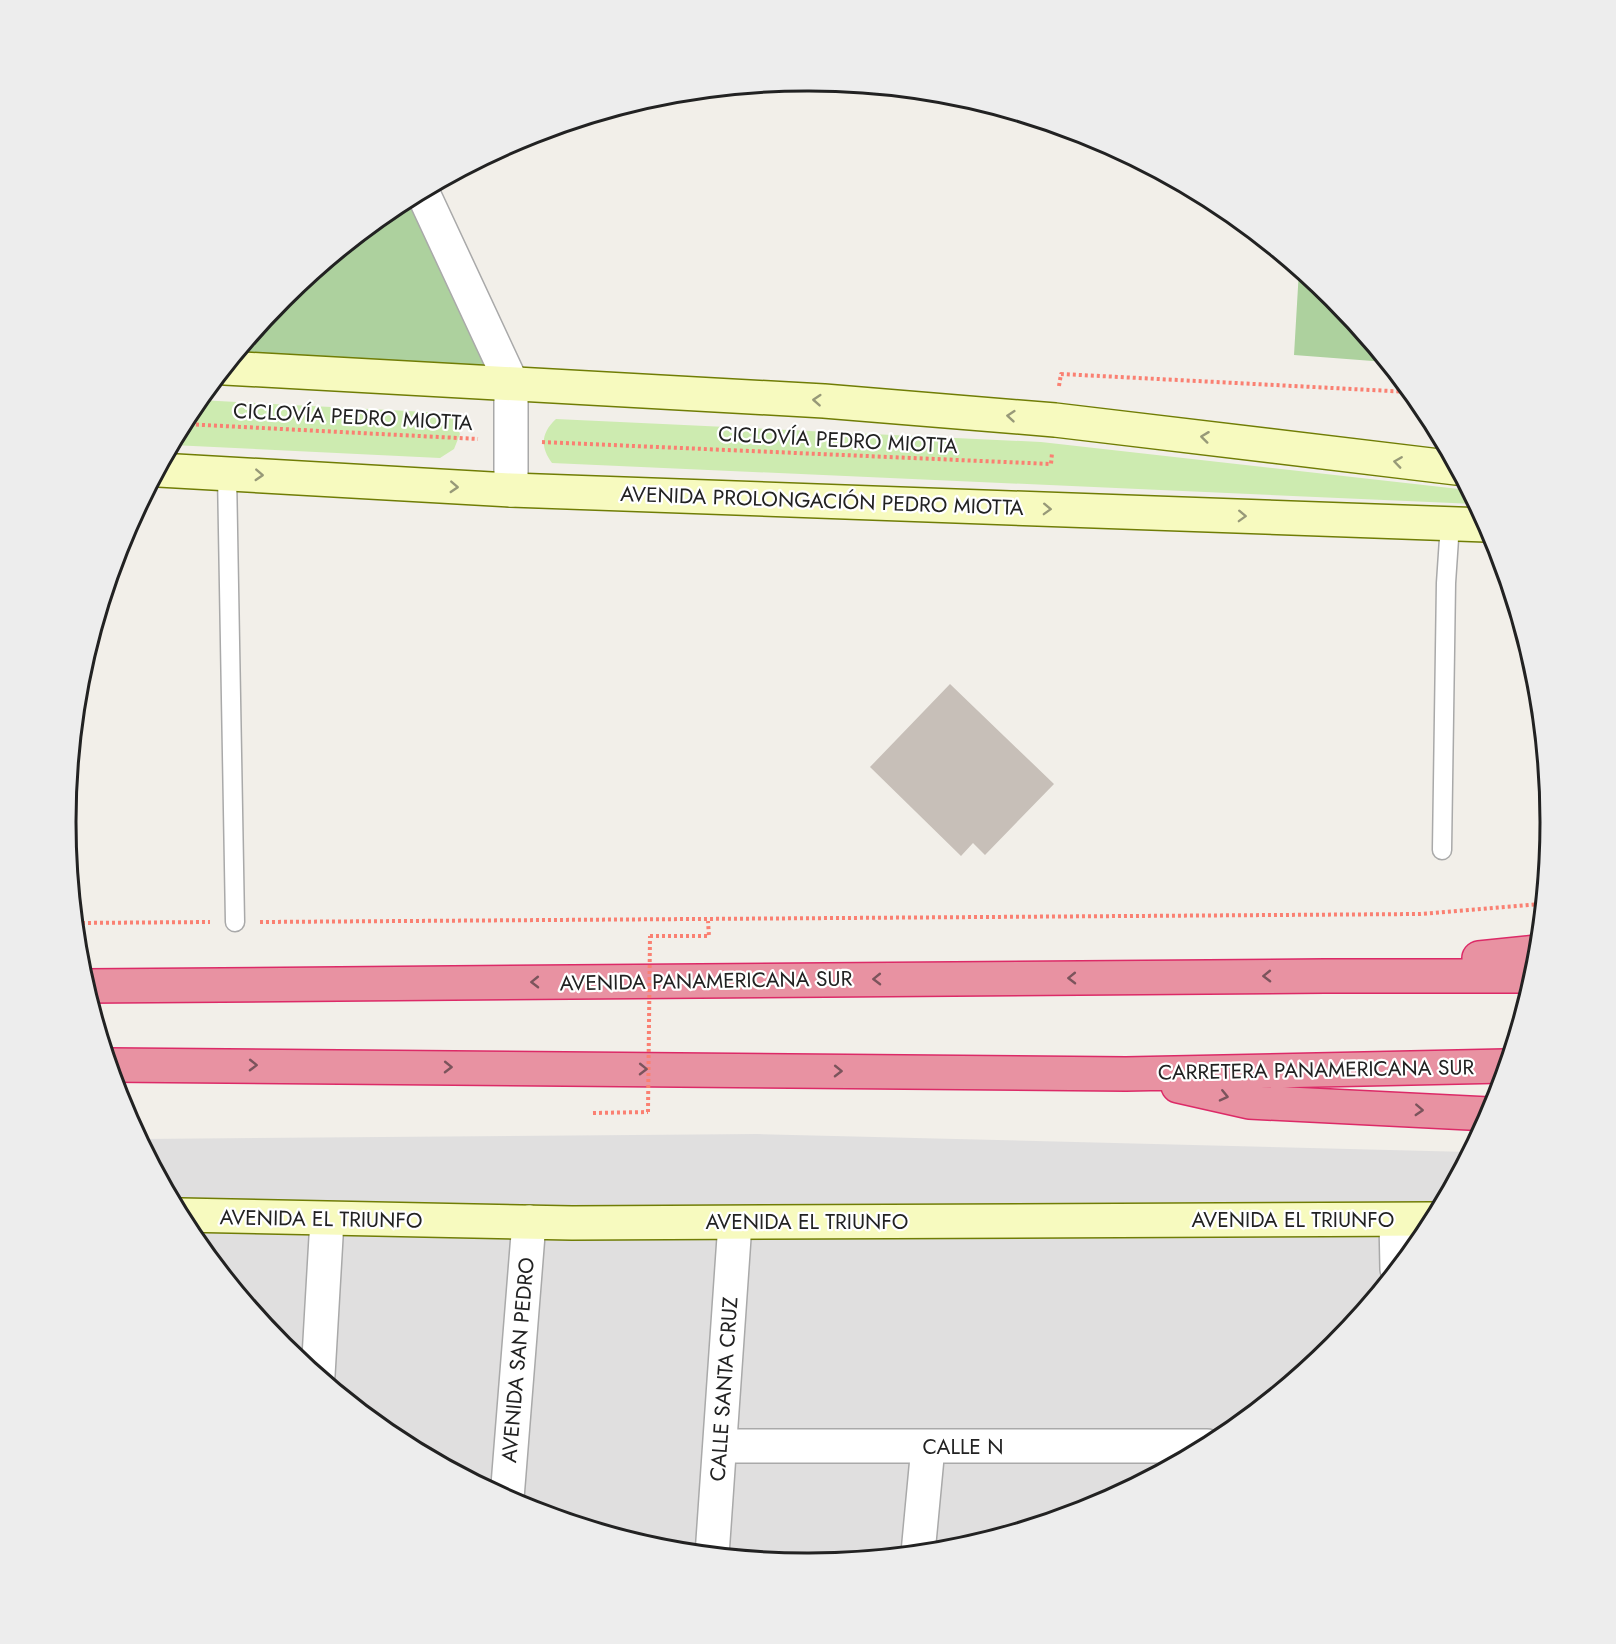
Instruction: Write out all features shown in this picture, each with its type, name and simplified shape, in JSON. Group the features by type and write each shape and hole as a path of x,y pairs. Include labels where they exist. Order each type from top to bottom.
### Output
{"highway":[{"path":"1326,975 1527,953"},
{"path":"1326,975 1523,976"},
{"name":"AVENIDA PANAMERICANA SUR","path":"96,986 1326,975"},
{"path":"118,1065 1126,1074 1249,1102 1479,1113"},
{"path":"126,1087 216,1065"},
{"name":"CARRETERA PANAMERICANA SUR","path":"1126,1074 1498,1066"}],"main road":[{"path":"235,368 824,401 1055,420 1447,467"},
{"name":"AVENIDA PROLONGACIÓN PEDRO MIOTTA","path":"167,470 511,490 1476,525"},
{"name":"AVENIDA EL TRIUNFO","path":"192,1215 327,1220 735,1223 1421,1219"}],"street":[{"path":"426,199 511,382 511,490"},
{"path":"319,1365 327,1220"},
{"path":"1396,1220 1397,1255"},
{"name":"AVENIDA SAN PEDRO","path":"508,1489 529,1222"},
{"name":"CALLE SANTA CRUZ","path":"713,1547 735,1223"},
{"name":"CALLE N","path":"720,1446 1188,1446"},
{"path":"919,1544 928,1447"}],"lane":[{"path":"227,474 235,922"},
{"path":"1442,850 1446,584 1450,524"}],"path":[{"name":"CICLOVÍA PEDRO MIOTTA","path":"195,425 1051,464 1061,374 1398,391"},
{"path":"84,923 708,921 1420,914 1534,905"},
{"path":"593,1113 648,1112 650,936 709,936 708,921"}],"shaded area":[{"path":"757,1134 1461,1152 1416,1228 1388,1267 1325,1339 1253,1402 1174,1455 1088,1498 997,1529 903,1547 856,1552 808,1553 760,1552 713,1547 619,1529 528,1498 484,1478 402,1430 326,1372 258,1304 200,1228 149,1139"}],"green space":[{"path":"421,202 485,362 480,370 241,361 291,305 326,272 363,242"},
{"path":"1298,280 1325,305 1375,361 1294,355"},
{"path":"211,401 446,413 453,418 460,434 454,449 440,458 182,445"},
{"path":"556,419 1041,442 1459,489 1467,504 552,463 544,446 545,435"}],"building":[{"path":"950,684 1054,784 985,855 973,843 961,856 870,767"}]}
